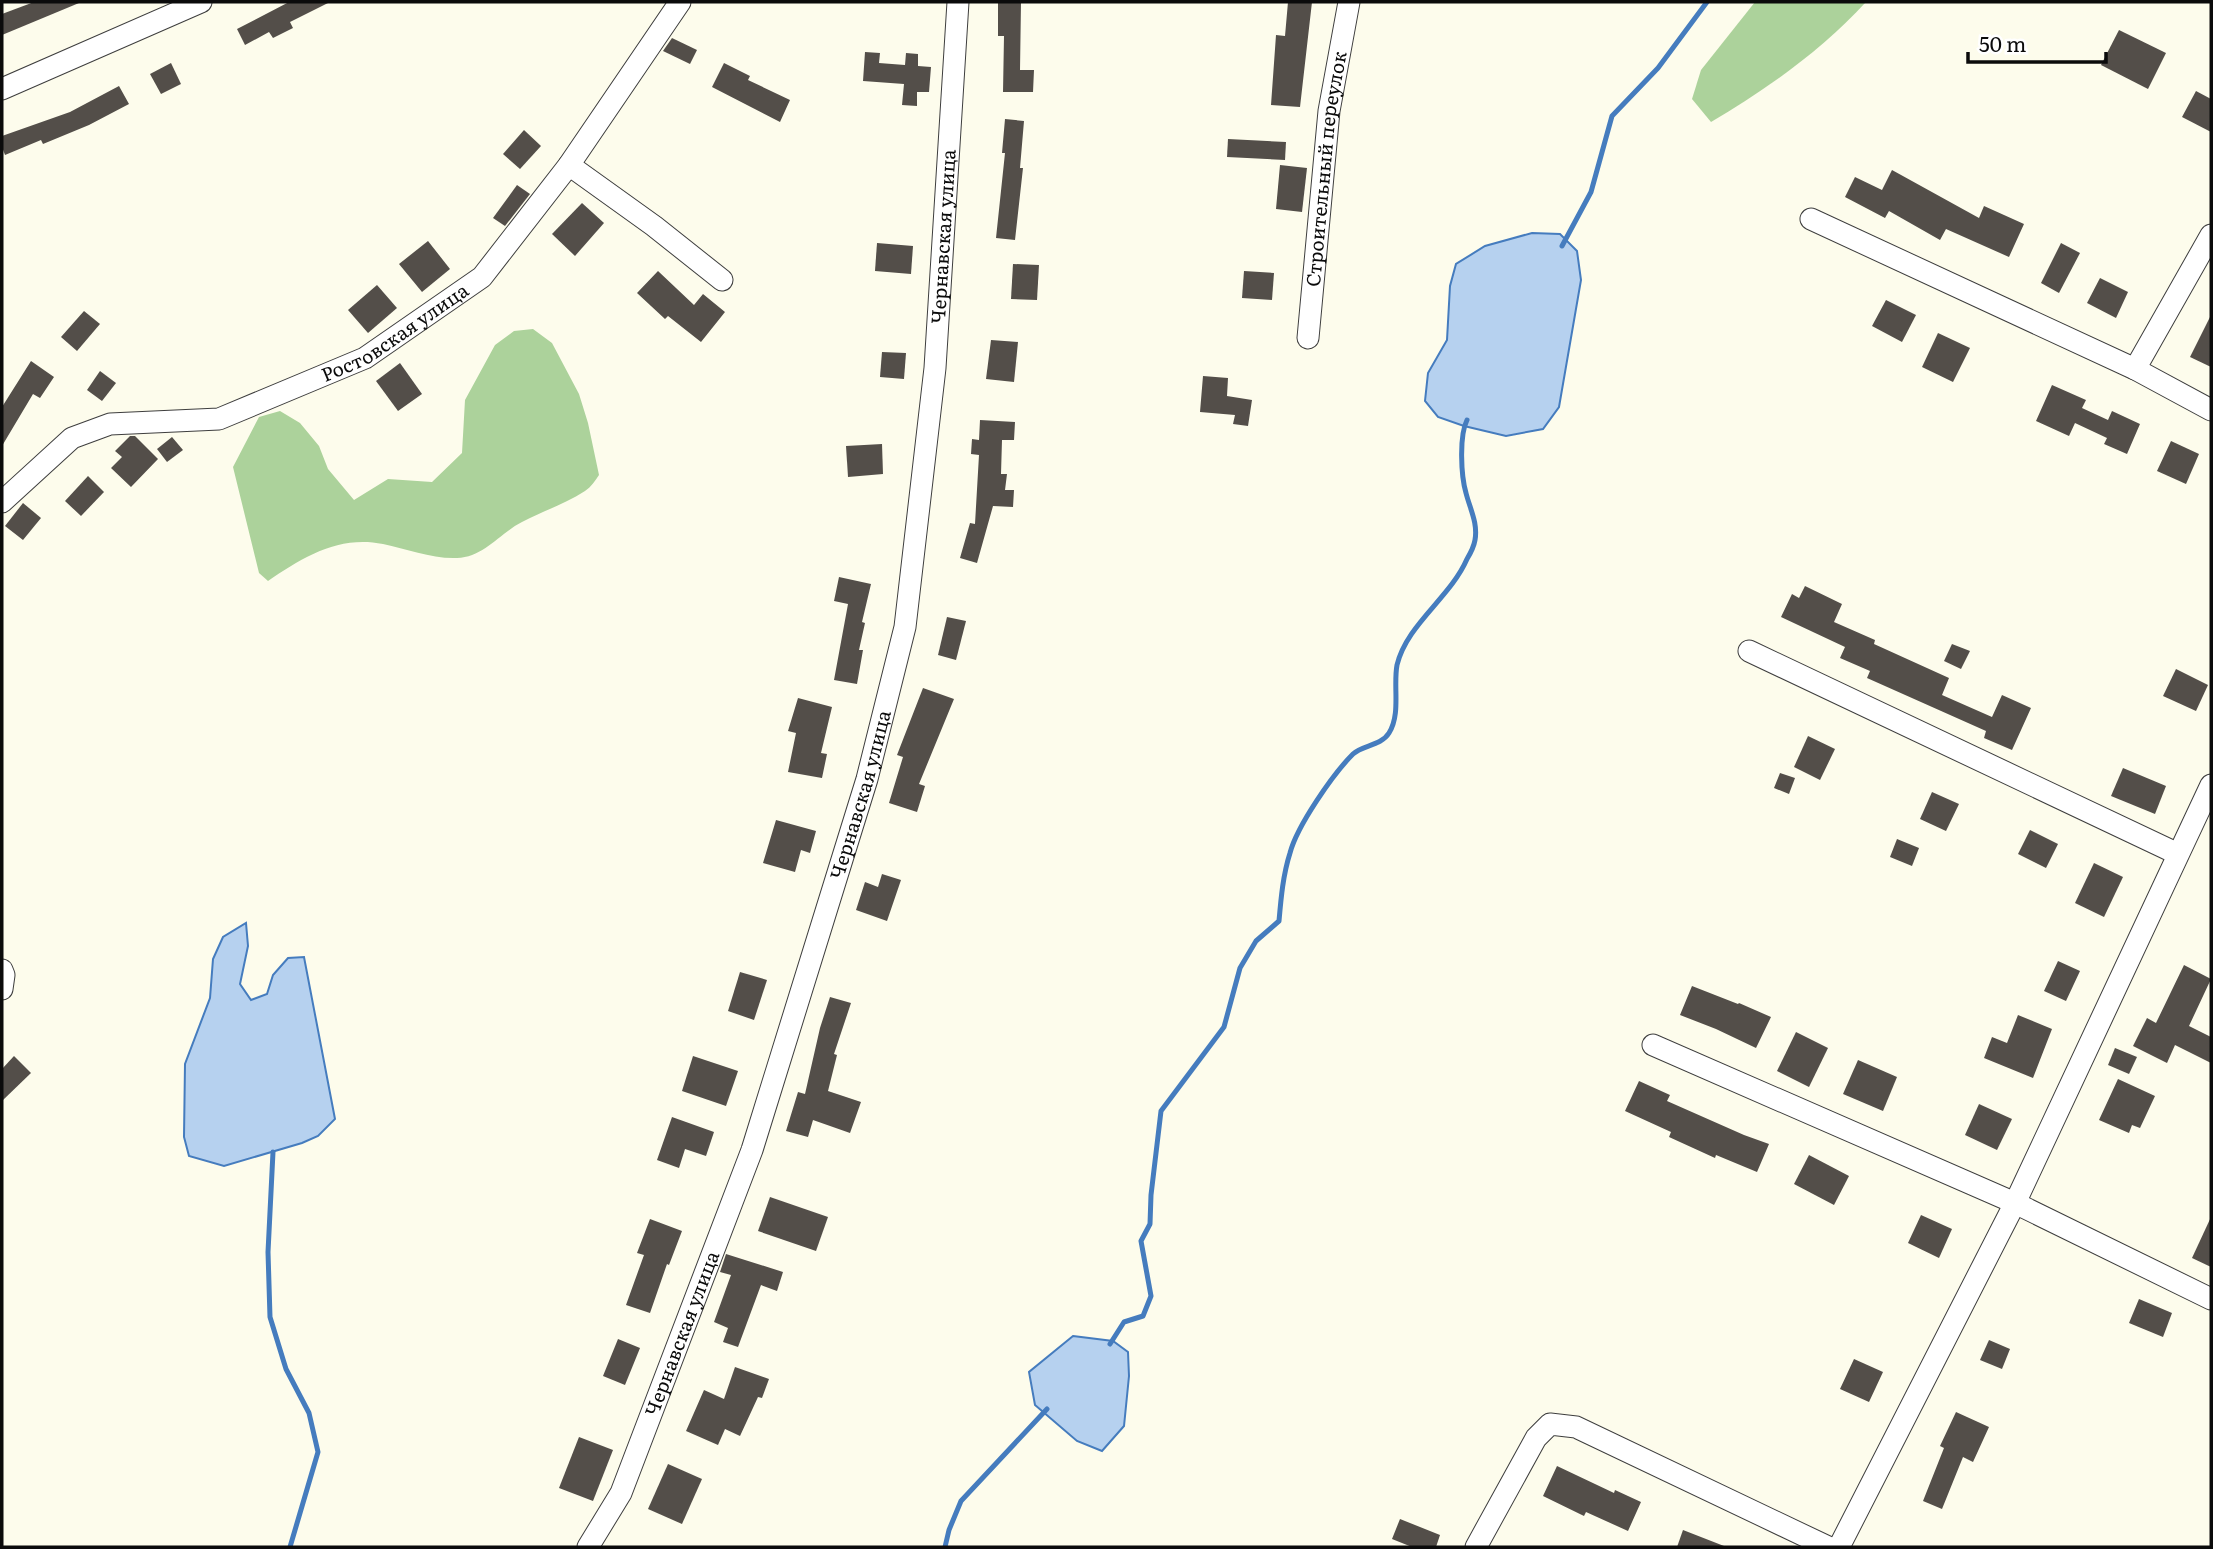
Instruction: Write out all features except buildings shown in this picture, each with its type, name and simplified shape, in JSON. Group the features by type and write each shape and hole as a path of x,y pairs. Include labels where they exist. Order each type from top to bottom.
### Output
{"street":[{"path":"2,89 201,2"},
{"name":"Ростовская улица","path":"2,502 72,438 110,424 219,419 365,358 482,277 569,165 680,2"},
{"name":"Чернавская улица","path":"588,1547 621,1493 751,1150 867,779 905,627 935,368 958,2"},
{"name":"Строительный переулок","path":"1308,338 1329,111 1349,2"},
{"path":"569,165 654,226 722,281"},
{"path":"1811,219 2136,369 2211,410"},
{"path":"2136,369 2211,235"},
{"path":"1749,651 2178,854"},
{"path":"1839,1547 2015,1203 2211,785"},
{"path":"2,970 2,989"},
{"path":"1653,1045 2015,1203 2211,1299"},
{"path":"1476,1547 1535,1438 1550,1424 1576,1427 1828,1547"}],"green space":[{"path":"1755,2 1866,2 1793,68 1711,122 1692,99 1701,70"},
{"path":"533,329 552,343 579,394 599,475 589,488 570,500 522,522 484,549 467,557 438,557 383,544 351,543 337,545 308,556 268,581 259,573 233,467 259,417 280,411 300,423 319,446 328,469 354,500 388,479 432,482 462,453 465,400 495,345 514,331"}],"water":[{"path":"1532,233 1560,234 1577,251 1581,280 1559,407 1543,429 1506,436 1438,417 1425,401 1428,373 1447,340 1450,286 1456,264 1485,246"},
{"path":"246,923 248,946 240,984 251,1000 267,994 273,975 288,958 304,957 335,1119 318,1136 302,1143 224,1166 189,1156 184,1137 185,1064 210,998 213,959 223,937"},
{"path":"1073,1336 1113,1341 1128,1352 1129,1376 1124,1426 1102,1451 1077,1441 1035,1405 1029,1372"}],"waterway":[{"path":"1562,246 1591,192 1612,116 1658,68 1707,2"},
{"path":"1110,1344 1124,1322 1143,1316 1151,1296 1141,1241 1150,1224 1161,1111 1224,1027 1240,968 1256,941 1279,921 1288,861 1308,815 1326,787 1353,754 1389,733 1395,717 1396,673 1402,650 1460,573 1473,547 1475,528 1462,467 1463,436 1467,420"},
{"path":"273,1152 268,1252 270,1317 286,1369 309,1413 318,1452 290,1547"},
{"path":"945,1547 961,1501 1047,1409"}]}
